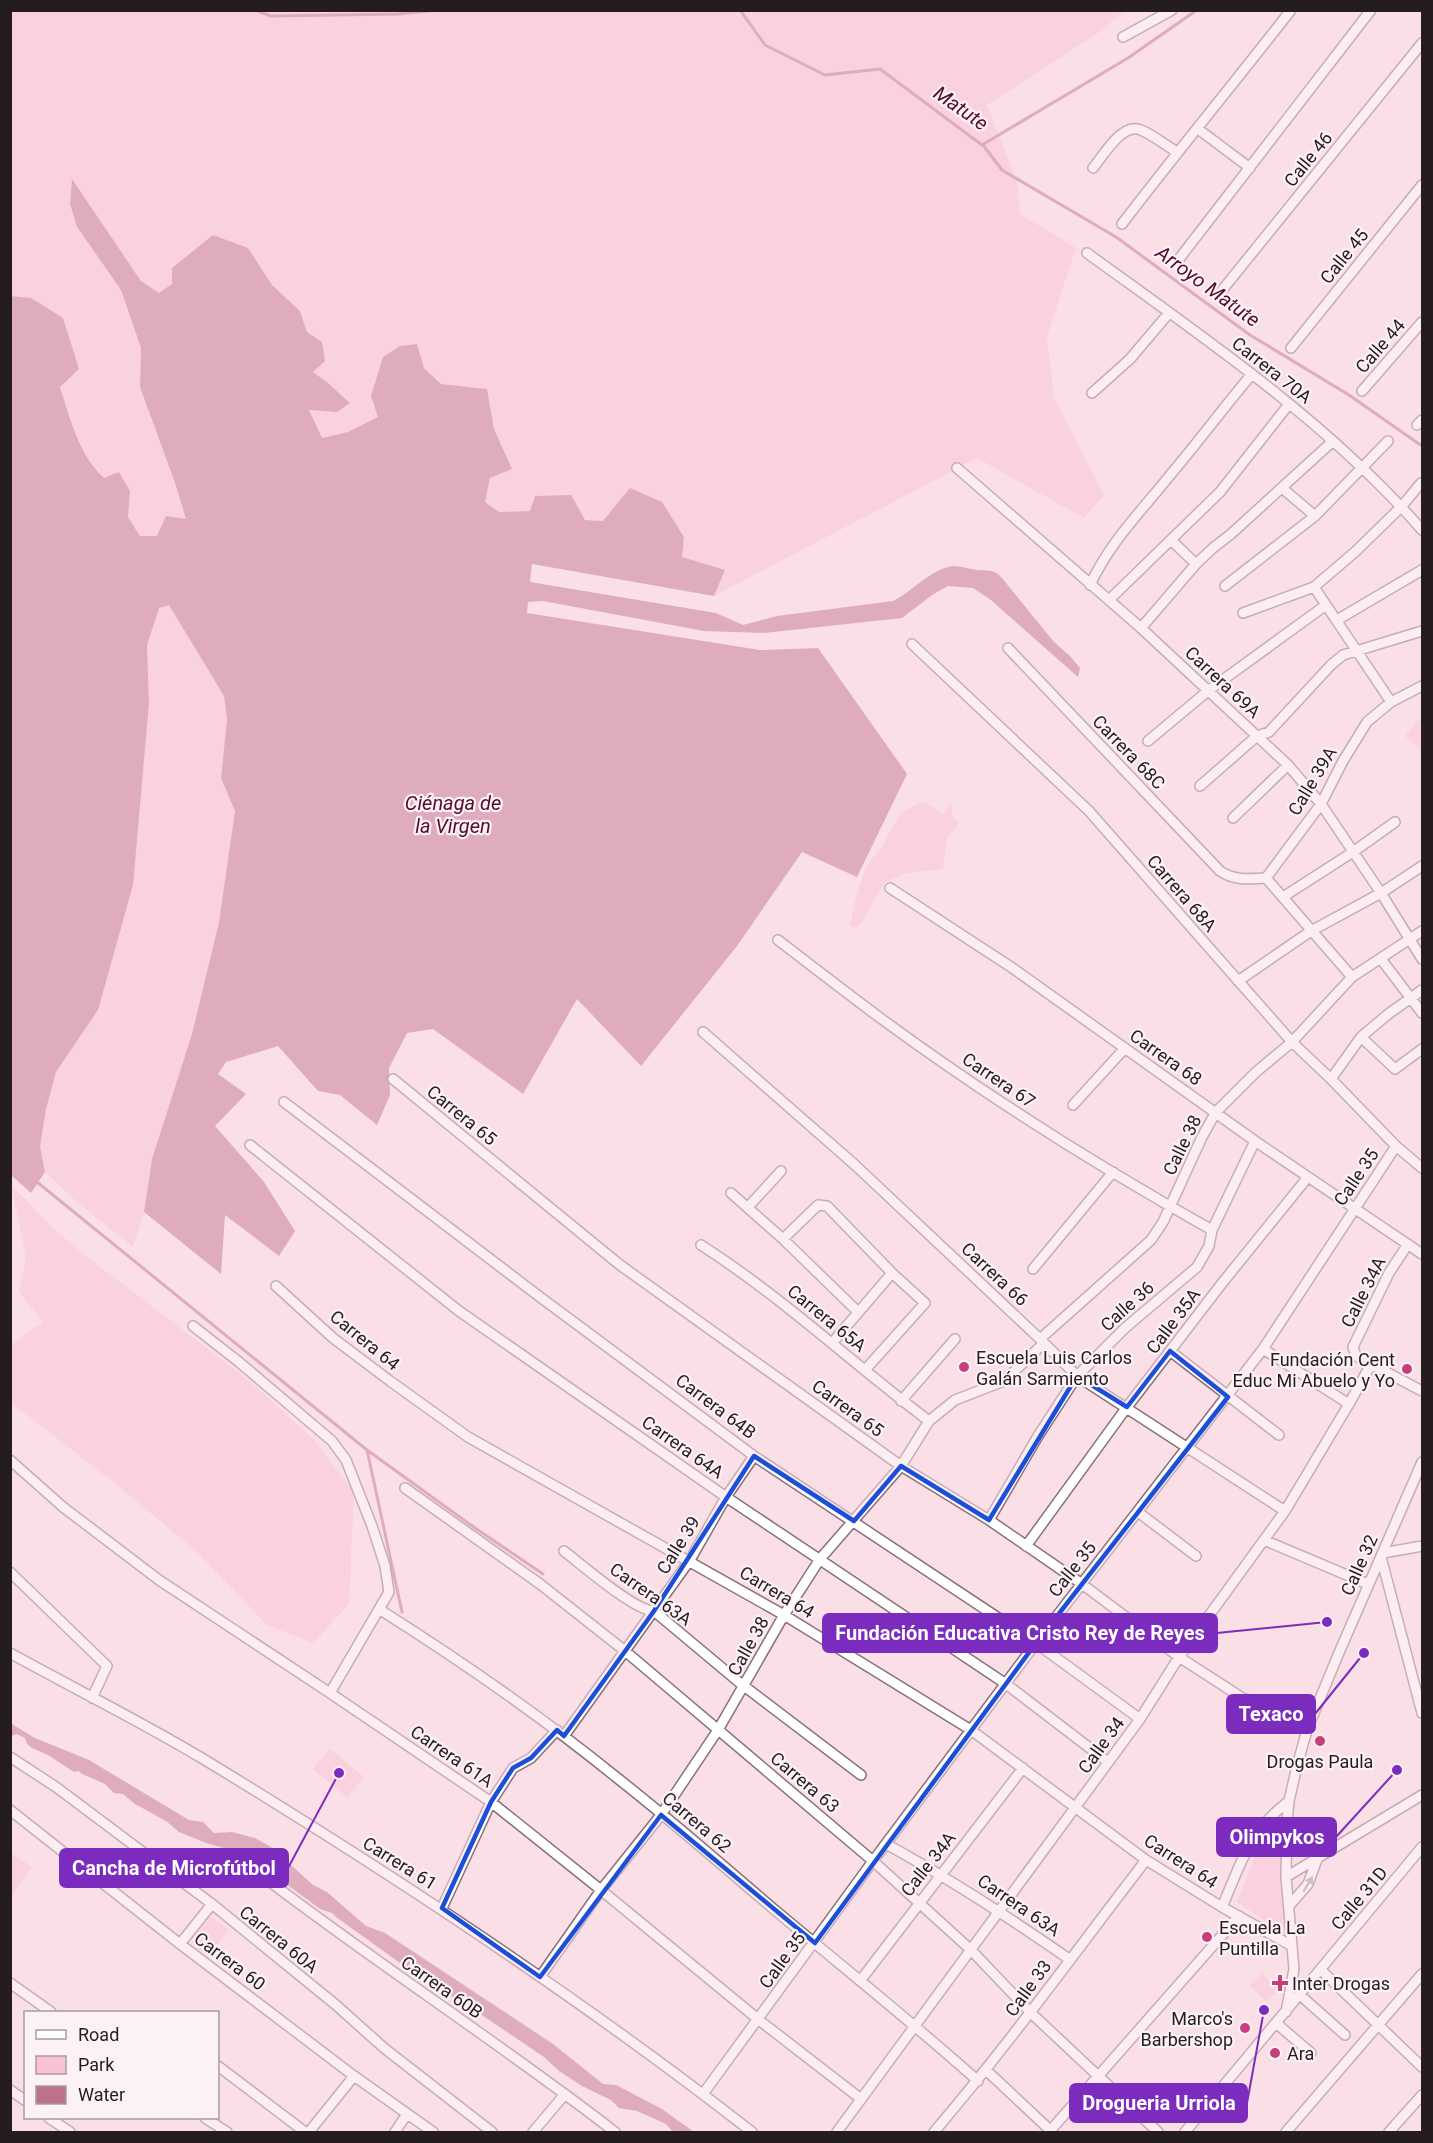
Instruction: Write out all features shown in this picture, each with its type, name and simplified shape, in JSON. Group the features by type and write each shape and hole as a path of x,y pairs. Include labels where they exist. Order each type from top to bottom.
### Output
{"street":[{"path":"1123,37 1172,10"},
{"path":"1122,224 1291,10"},
{"path":"1179,259 1371,10"},
{"name":"Calle 46","path":"1219,294 1422,44"},
{"path":"1093,168 1121,132 1131,129 1140,129 1177,152"},
{"path":"1198,129 1250,168"},
{"name":"Calle 45","path":"1291,348 1422,185"},
{"name":"Carrera 70A","path":"1088,253 1289,404 1333,441 1401,506 1422,530"},
{"path":"1092,393 1130,359 1169,313"},
{"name":"Calle 44","path":"1362,391 1422,322"},
{"path":"1090,585 1102,560 1120,534 1252,374"},
{"path":"1109,600 1220,492 1289,404"},
{"path":"1141,628 1196,564 1333,441"},
{"path":"1225,586 1316,516 1388,441"},
{"name":"Carrera 69A","path":"957,468 1141,628 1288,765 1321,804 1381,892 1422,959"},
{"path":"1243,613 1314,587 1356,551 1421,483"},
{"path":"1282,488 1316,516"},
{"path":"1171,540 1196,564"},
{"path":"1337,620 1422,570"},
{"path":"1314,587 1391,702"},
{"path":"1148,741 1209,690 1326,606"},
{"path":"1200,786 1257,736 1269,732 1343,655 1422,631"},
{"name":"Carrera 68A","path":"912,644 1089,811 1292,1042 1396,1146 1422,1168"},
{"name":"Carrera 68C","path":"1008,648 1212,863 1228,876 1247,879 1266,878"},
{"name":"Calle 39A","path":"1266,878 1321,804 1343,761 1367,722 1391,702 1422,686"},
{"path":"1233,818 1288,765"},
{"path":"1283,897 1395,822"},
{"path":"1238,981 1311,931 1422,866"},
{"path":"1266,878 1352,977"},
{"name":"Carrera 68","path":"890,888 1011,968 1255,1142 1422,1254"},
{"name":"Calle 38","path":"540,1977 601,1890 661,1815 718,1730 784,1615 820,1559 901,1466 929,1421 955,1400 1004,1381 1042,1341 1151,1240 1170,1207 1216,1112 1256,1072 1292,1042 1352,977 1422,931"},
{"name":"Carrera 67","path":"778,940 893,1028 1026,1119 1212,1230"},
{"path":"1381,959 1422,1013"},
{"path":"1331,1079 1361,1037 1422,990"},
{"name":"Carrera 66","path":"704,1032 855,1165 1077,1376 1189,1446 1286,1511"},
{"path":"1361,1037 1395,1069 1422,1048"},
{"path":"1073,1105 1125,1048"},
{"name":"Carrera 65","path":"393,1079 620,1265 901,1466 989,1521 1082,1584 1179,1657 1240,1697 1308,1730"},
{"name":"Carrera 64B","path":"284,1102 754,1456 1036,1643 1140,1719"},
{"name":"Calle 36","path":"989,1521 1077,1376 1125,1328 1197,1266 1209,1246 1212,1230 1255,1142"},
{"name":"Carrera 64A","path":"250,1145 459,1311 726,1497 1006,1684 1108,1762"},
{"name":"Calle 35","path":"703,2094 1036,1643 1228,1397 1263,1349 1396,1146"},
{"path":"748,1207 781,1171"},
{"path":"1033,1269 1113,1172"},
{"name":"Calle 35A","path":"1026,1546 1127,1407 1223,1282 1308,1177"},
{"path":"731,1192 858,1312"},
{"path":"783,1239 818,1205 827,1206 892,1273 925,1303 865,1370"},
{"name":"Calle 34A","path":"1371,1364 1356,1356 1353,1347 1389,1273 1408,1244"},
{"name":"Carrera 65A","path":"700,1245 732,1265 929,1421"},
{"path":"832,1342 892,1273"},
{"name":"Carrera 64","path":"276,1286 333,1338 468,1437 690,1560 971,1730 1146,1860 1222,1907 1292,1946"},
{"path":"193,1326 332,1441 346,1460 372,1526 389,1583 389,1592 330,1693"},
{"path":"901,1401 955,1339"},
{"path":"1263,1349 1349,1404"},
{"path":"1170,1351 1279,1435"},
{"path":"1371,1364 1422,1391"},
{"name":"Calle 34","path":"837,2133 1001,1912 1140,1719 1179,1657 1286,1511 1371,1364"},
{"name":"Calle 39","path":"442,1908 491,1802 513,1768 531,1758 560,1733 626,1651 690,1560 726,1497 754,1456"},
{"name":"Carrera 61A","path":"10,1460 63,1507 159,1580 491,1802 759,2020 861,2098"},
{"name":"Calle 32","path":"1286,2012 1293,1978 1286,1877 1289,1801 1308,1730 1368,1584 1422,1462"},
{"name":"Carrera 63","path":"405,1488 540,1584 626,1651 873,1862 971,1950 1031,2013 1158,2133"},
{"path":"1138,1512 1196,1556"},
{"path":"1264,1540 1368,1584"},
{"path":"1422,1546 1382,1555 1422,1713"},
{"name":"Carrera 63A","path":"564,1551 629,1600 648,1611 654,1611 745,1686 861,1775"},
{"path":"10,1572 107,1666 92,1698"},
{"name":"Carrera 62","path":"379,1609 453,1657 616,1776 860,1981 916,2025 978,2081"},
{"name":"Carrera 61","path":"10,1653 203,1759 442,1908 703,2094 752,2133"},
{"name":"Carrera 60A","path":"10,1757 56,1787 212,1904 336,2005 384,2048 492,2133"},
{"name":"Calle 34A","path":"860,1981 1023,1768"},
{"path":"1286,1877 1422,1795"},
{"path":"1222,1907 1252,1839 1260,1827 1289,1801"},
{"name":"Carrera 60","path":"10,1810 180,1944 433,2133"},
{"name":"Carrera 63A","path":"886,1844 942,1875 1001,1912 1069,1959"},
{"name":"Calle 31D","path":"1185,2133 1422,1847"},
{"path":"1289,1906 1308,1884 1318,1857"},
{"name":"Calle 33","path":"934,2133 1031,2013 1069,1959 1146,1860"},
{"name":"Carrera 60B","path":"249,1869 261,1875 565,2094 615,2133"},
{"path":"180,1944 212,1904"},
{"path":"986,2070 1050,2132 1239,1916"},
{"path":"1321,1970 1422,2067"},
{"path":"1286,2133 1422,1974"},
{"path":"10,1983 48,2011"},
{"path":"1300,1995 1345,2036"},
{"path":"1276,2023 1311,2053"},
{"path":"219,2067 307,2133 354,2076"},
{"path":"10,2091 24,2100"},
{"path":"533,2133 565,2094"},
{"path":"1389,2133 1422,2095"},
{"path":"395,2133 407,2114"},
{"path":"50,2119 70,2133"},
{"path":"206,2119 227,2133"}],"highlighted area":[{"path":"1170,1351 1228,1397 1036,1643 815,1943 661,1815 540,1977 442,1908 491,1802 513,1768 531,1758 557,1730 564,1736 654,1611 754,1456 854,1521 901,1466 989,1520 1077,1376 1127,1407"}],"green space":[{"path":"10,11 1125,11 1095,35 987,105 1017,180 1020,214 1076,248 1047,336 1054,398 1104,495 1084,518 977,458 714,596 724,570 681,557 630,489 603,521 530,511 499,512 485,502 490,478 512,469 494,429 487,389 441,384 424,368 378,417 348,432 322,438 308,410 337,412 350,402 312,372 322,342 307,332 300,311 272,285 248,248 159,293 141,281 72,180 70,204 77,227 121,290 141,348 140,387 186,520 157,536 140,536 128,517 130,491 120,473 104,478 92,467 76,435 31,298 11,296"},
{"path":"169,604 224,696 227,719 221,778 235,811 219,922 192,1034 152,1159 144,1212 133,1247 77,1202 45,1172 40,1147 46,1109 56,1072 98,1010 149,703 147,645 159,608"},
{"path":"1422,716 1422,751 1405,736"},
{"path":"925,802 943,814 951,804 953,819 959,823 947,838 943,869 906,873 885,882 859,926 850,925 859,888 869,863 882,846 899,816 909,808"},
{"path":"11,1185 53,1228 83,1254 245,1377 313,1439 354,1492 349,1604 313,1643 267,1625 198,1553 115,1483 11,1403 11,1345 43,1322 19,1292 26,1257"},
{"path":"330,1749 364,1777 347,1797 313,1769"},
{"path":"1281,1819 1286,1935 1237,1902 1263,1835"},
{"path":"11,1853 32,1867 11,1897"},
{"path":"211,1916 229,1930 208,1956 191,1943"},
{"path":"1263,1972 1276,1993 1266,2001 1250,1985"}],"water":[{"name":"Ciénaga de la Virgen","path":"72,179 141,281 159,293 172,284 172,268 213,235 248,248 272,285 300,311 307,332 322,342 325,361 313,372 350,403 337,412 309,410 322,438 348,432 378,417 371,396 383,357 400,346 417,344 424,368 441,384 487,389 494,429 512,469 490,478 485,502 499,512 530,511 535,496 571,495 585,520 603,521 630,488 662,502 684,537 682,557 725,570 714,596 532,564 530,582 716,613 743,625 777,616 893,601 930,575 946,567 957,566 991,571 1002,578 1054,642 1080,668 1078,677 991,600 973,588 948,586 902,618 764,633 704,631 543,601 528,602 527,613 760,650 818,648 907,774 857,877 802,852 737,946 641,1066 577,999 523,1094 433,1029 407,1033 389,1068 390,1095 377,1125 340,1095 318,1091 278,1046 226,1062 218,1074 246,1094 215,1126 264,1182 295,1231 279,1256 225,1215 221,1274 144,1212 152,1159 192,1034 219,922 235,811 221,778 227,719 224,696 169,605 159,608 147,645 149,703 133,885 98,1010 56,1072 46,1109 40,1147 45,1172 31,1193 11,1175 11,296 31,298 63,318 79,369 60,387 72,423 95,469 104,478 119,472 130,491 128,517 140,536 157,536 166,516 186,519 140,387 141,348 121,290 77,227 70,204"},
{"path":"10,1723 35,1738 89,1760 189,1820 203,1822 214,1833 232,1832 255,1838 271,1847 313,1885 327,1892 366,1926 385,1933 553,2044 603,2084 616,2085 662,2109 694,2132 673,2132 666,2124 637,2111 619,2108 611,2100 582,2086 559,2071 544,2057 461,2001 424,1982 332,1913 320,1909 262,1866 224,1848 179,1832 166,1821 135,1804 123,1794 114,1793 105,1784 79,1771 74,1772 48,1755 32,1748 27,1744 25,1738 17,1734 11,1736"}],"waterway":[{"name":"Matute","path":"255,10 271,16 398,14 438,10"},
{"name":"Matute","path":"740,10 765,45 825,75 880,69 982,145 1128,58 1197,10"},
{"name":"Arroyo Matute","path":"983,145 1002,170 1116,237 1250,335 1349,395 1422,446"},
{"path":"37,1182 367,1450 543,1574"},
{"path":"367,1450 402,1612"}],"place":[{"name":"Escuela Luis Carlos Galán Sarmiento","path":"964,1367"},
{"name":"Fundación Cent Educ Mi Abuelo y Yo","path":"1407,1369"},
{"name":"Fundación Educativa Cristo Rey de Reyes","path":"1327,1622"},
{"name":"Texaco","path":"1364,1653"},
{"name":"Drogas Paula","path":"1320,1741"},
{"name":"Olimpykos","path":"1397,1770"},
{"name":"Cancha de Microfútbol","path":"339,1773"},
{"name":"Escuela La Puntilla","path":"1207,1937"},
{"name":"Inter Drogas","path":"1280,1983"},
{"name":"Drogueria Urriola","path":"1264,2010"},
{"name":"Marco's Barbershop","path":"1245,2028"},
{"name":"Ara","path":"1275,2053"}]}
